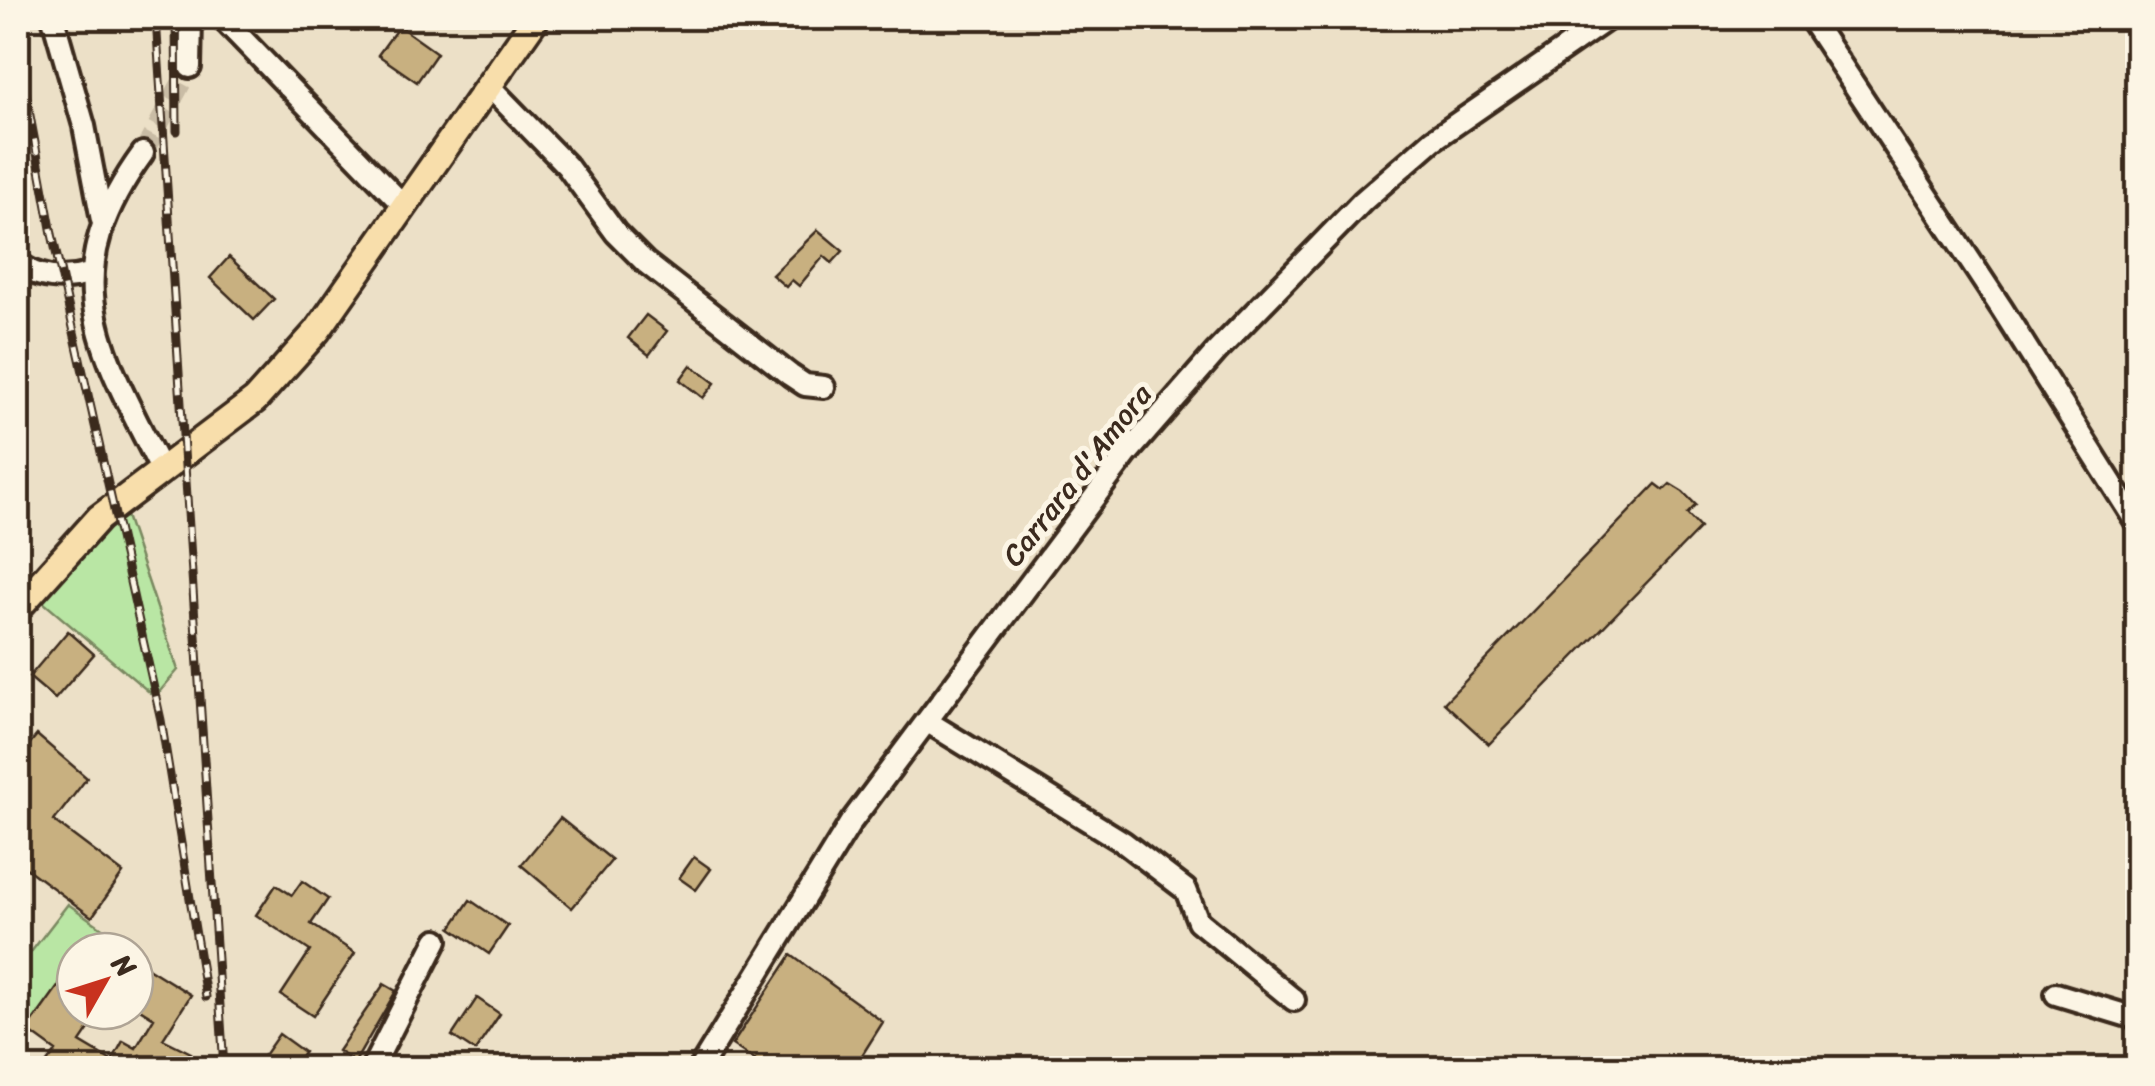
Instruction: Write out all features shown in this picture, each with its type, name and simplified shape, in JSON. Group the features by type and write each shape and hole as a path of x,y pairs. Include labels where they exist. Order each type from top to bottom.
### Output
{"main road":[{"path":"18,608 79,537 254,400 317,330 536,18"}],"street":[{"path":"54,18 84,126 102,220"},
{"path":"190,18 190,67"},
{"path":"222,18 404,206"},
{"name":"Carrara d'Amora","path":"700,1068 851,822 1126,456 1262,302 1363,201 1433,140 1609,18"},
{"path":"1810,18 2002,308 2138,526"},
{"path":"488,86 568,166 616,232 644,262 790,374 806,385 824,388"},
{"path":"143,154 116,190 102,220 89,274 95,320 114,375 162,471"},
{"path":"18,262 30,274 75,278 89,274"},
{"path":"928,722 1123,842 1186,890 1198,921 1294,1000"},
{"path":"372,1068 437,940"},
{"path":"2056,994 2138,1019"}],"green space":[{"path":"121,501 178,670 155,697 31,592"},
{"path":"68,904 106,931 55,931 55,991 31,1024 18,1013 18,969"}],"building":[{"path":"399,26 437,53 417,82 378,55"},
{"path":"818,230 843,251 832,263 824,256 799,286 792,280 786,287 772,275"},
{"path":"229,257 274,299 254,320 210,278"},
{"path":"646,315 667,331 649,355 628,338"},
{"path":"691,365 715,383 703,398 680,380"},
{"path":"1656,484 1664,490 1670,484 1696,505 1687,514 1700,528 1489,744 1444,703"},
{"path":"68,631 94,654 55,699 29,677"},
{"path":"37,735 87,778 54,821 123,873 92,917 18,862 18,758"},
{"path":"560,818 612,860 572,908 521,865"},
{"path":"694,857 711,869 696,890 679,878"},
{"path":"302,881 328,899 311,924 355,953 313,1016 281,995 310,951 256,915 276,885 292,895"},
{"path":"470,900 508,926 489,954 451,928"},
{"path":"791,955 883,1022 854,1068 767,1068 732,1045"},
{"path":"155,972 191,995 163,1039 191,1053 183,1068 166,1068 140,1055 132,1068 43,1068 56,1051 27,1030 55,991 55,1031 87,1031 80,1042 112,1061 123,1041 136,1048 146,1031 155,1031"},
{"path":"384,984 396,991 355,1062 338,1051"},
{"path":"477,998 500,1014 475,1051 452,1036"},
{"path":"279,1034 304,1052 293,1068 272,1068 260,1061"}],"tunnel":[{"path":"143,153 190,67"}],"railway":[{"path":"156,18 224,1068"},
{"path":"176,18 177,131"},
{"path":"18,51 52,234 161,720 206,997"}]}
